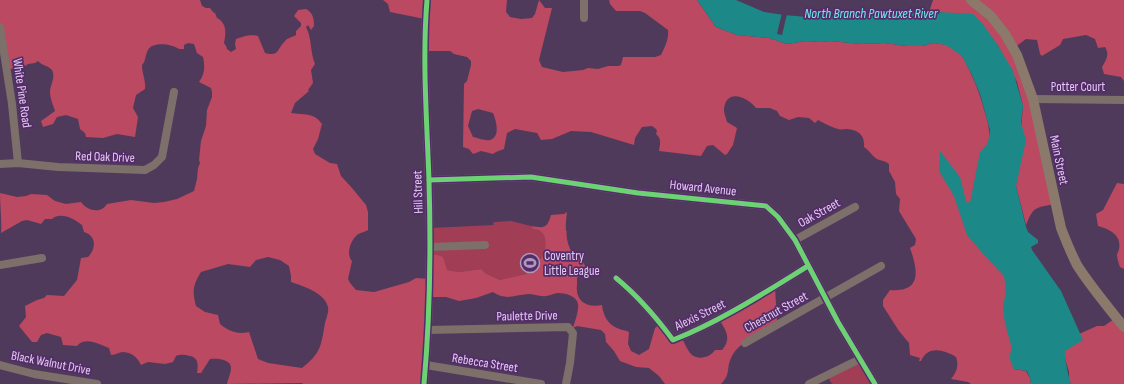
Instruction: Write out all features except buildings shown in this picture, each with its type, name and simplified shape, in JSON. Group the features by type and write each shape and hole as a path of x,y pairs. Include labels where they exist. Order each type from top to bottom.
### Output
{"main road":[{"name":"Main Street","path":"971,0 991,16 1005,34 1017,56 1033,99 1059,219 1068,247 1090,284 1124,327"}],"street":[{"name":"Hill Street","path":"424,384 430,247 429,180 424,69 427,0"},
{"path":"584,0 584,18"},
{"name":"White Pine Road","path":"0,27 12,104 18,163"},
{"name":"Red Oak Drive","path":"0,164 18,163 145,170 154,165 162,157 174,92"},
{"name":"Potter Court","path":"1033,99 1124,100"},
{"name":"Howard Avenue","path":"429,180 531,177 638,193 766,206 778,217 795,240 808,266 875,384"},
{"name":"Oak Street","path":"795,240 855,207"},
{"path":"430,247 485,245"},
{"path":"0,266 42,258"},
{"name":"Alexis Street","path":"616,278 634,293 673,340 698,330 727,315 808,266"},
{"name":"Chestnut Street","path":"745,343 881,266"},
{"name":"Paulette Drive","path":"427,330 568,327 573,333 566,384"},
{"path":"809,384 860,359"},
{"name":"Black Walnut Drive","path":"0,365 34,374 97,384"},
{"name":"Rebecca Street","path":"426,365 541,384"}],"shaded area":[{"path":"0,0 200,0 202,6 210,8 215,13 217,18 223,23 225,32 224,43 227,49 231,52 236,49 236,39 255,35 258,36 265,53 270,54 277,52 286,40 296,35 296,31 301,26 301,23 294,16 298,10 306,9 312,14 314,21 314,26 311,30 308,25 306,27 315,64 311,70 313,83 308,90 309,91 295,103 291,113 312,116 319,120 322,124 318,139 313,149 315,154 330,163 337,164 341,176 366,205 368,212 368,230 358,234 351,244 349,252 352,261 348,279 356,290 374,292 409,282 416,278 429,279 431,255 443,257 447,270 459,272 482,269 485,273 500,280 527,274 543,256 546,245 546,240 542,232 533,229 531,226 542,227 548,223 551,215 564,214 567,212 566,232 569,246 571,251 583,262 586,268 577,278 578,295 583,302 587,304 597,306 602,305 603,312 611,324 618,329 629,332 628,344 631,351 639,355 649,349 655,328 660,324 672,344 683,340 691,354 694,356 701,358 711,355 715,350 722,350 727,342 726,331 719,319 775,287 777,321 738,348 731,358 726,377 721,384 665,384 659,376 649,368 636,367 620,361 606,342 605,334 601,330 577,326 573,328 578,310 577,301 567,294 561,293 556,293 549,296 528,294 506,297 493,292 476,298 459,301 446,297 429,297 424,384 227,384 231,368 229,363 223,360 210,359 201,373 197,373 198,365 196,360 190,356 176,356 173,362 165,364 148,362 141,365 132,354 120,352 111,355 109,348 88,341 80,343 77,346 63,345 61,337 47,333 41,335 37,342 32,342 19,326 26,317 25,306 44,298 47,295 64,296 77,280 81,258 88,257 91,254 94,243 91,236 84,232 82,225 72,218 63,216 45,219 41,224 27,220 22,221 1,233 0,193 17,197 31,194 47,195 55,201 66,204 81,202 87,208 98,210 107,204 131,200 154,203 164,202 177,199 194,191 200,163 201,141 206,126 207,110 212,97 212,92 211,88 199,82 203,73 204,60 203,57 197,53 194,44 188,43 184,45 184,49 163,44 154,45 148,50 142,65 145,89 136,95 133,108 138,117 135,137 117,134 103,138 86,137 85,133 80,129 78,119 66,115 57,117 53,124 43,127 41,121 55,111 50,94 53,73 50,68 38,61 28,64 22,68 9,69 0,51","holes":["268,257 280,260 289,266 291,282 318,294 323,298 328,307 321,343 317,353 302,368 268,363 258,359 249,332 233,332 220,324 218,315 205,312 196,306 194,288 201,272 228,264 250,267 256,260"]},
{"path":"383,0 507,0 506,12 510,17 521,19 532,18 535,14 539,0 545,8 552,8 539,60 542,67 563,72 588,68 598,69 608,66 618,66 621,65 623,57 655,57 661,55 667,40 668,30 640,11 616,11 610,4 609,0 697,0 716,27 737,35 769,38 787,44 806,41 830,41 861,44 884,43 907,46 922,46 933,43 957,46 976,86 987,120 989,133 989,140 967,214 998,259 1005,278 1010,312 1014,369 1026,371 1030,378 1031,384 971,384 968,382 951,379 956,371 957,360 956,357 946,352 937,350 932,351 924,356 921,361 919,361 920,358 910,355 909,343 899,331 883,306 883,300 890,290 908,288 912,284 916,272 910,248 915,245 916,239 899,211 900,199 896,194 895,182 889,171 889,164 877,159 864,147 862,137 858,132 847,129 838,129 818,120 815,123 809,118 798,117 789,120 780,116 777,111 770,108 756,108 747,100 737,96 728,99 725,103 724,112 727,122 737,128 733,145 725,155 713,145 707,146 701,156 659,151 660,140 656,134 656,129 652,126 642,127 635,138 634,145 591,132 571,131 552,139 541,140 537,133 515,129 507,133 504,149 493,154 481,151 473,154 469,149 463,147 464,84 467,81 471,61 467,57 454,54 450,51 426,51 425,19 390,12 388,4","holes":["478,109 493,113 497,128 496,136 490,140 473,137 468,126 472,111"]},
{"path":"697,0 736,0 764,12 807,17 864,17 885,11 904,10 973,14 982,23 997,44 1013,71 1023,106 1021,123 1026,140 1016,186 1028,232 1038,240 1038,243 1031,247 1061,291 1083,340 1065,351 1071,384 1031,384 1027,371 1014,369 1010,359 1012,349 1003,309 1006,289 1004,276 967,235 954,196 939,171 940,151 960,177 966,201 970,203 980,152 988,143 990,130 980,94 962,56 946,45 933,43 922,46 884,43 861,44 830,41 806,41 787,44 769,38 737,35 716,27"},
{"path":"933,0 1124,0 1124,81 1121,77 1104,74 1102,67 1107,57 1105,47 1098,48 1095,39 1086,35 1063,39 1060,45 1042,56 1040,54 1037,40 1026,39 1014,48 1018,56 1055,204 1039,207 1033,211 1026,225 1016,186 1023,106 1017,82 997,44 946,13 929,12"},
{"path":"1117,183 1124,184 1124,269 1120,267 1117,258 1119,240 1117,236 1114,233 1098,226 1096,214 1103,210"},
{"path":"511,221 531,226 533,229 548,226 567,231 563,276 500,280 485,273 482,269 459,272 447,270 431,255 431,228 494,225 493,223 495,222"},
{"path":"1117,317 1124,326 1124,384 1071,384 1064,355 1065,349 1079,334 1097,326 1104,326"},
{"path":"860,359 875,384 832,384 827,375"}],"pier":[{"path":"782,13 787,14 782,35 777,34"}],"cycle path":[{"path":"424,384 428,334 430,257 425,68 427,0"},
{"path":"429,180 531,177 638,193 766,206 778,217 795,240 838,322 875,384"},
{"path":"616,278 646,307 673,340 725,315 808,266"}],"place":[{"name":"Coventry Little League","path":"530,263"}],"water label":[{"name":"North Branch Pawtuxet River","path":"871,13"}]}
